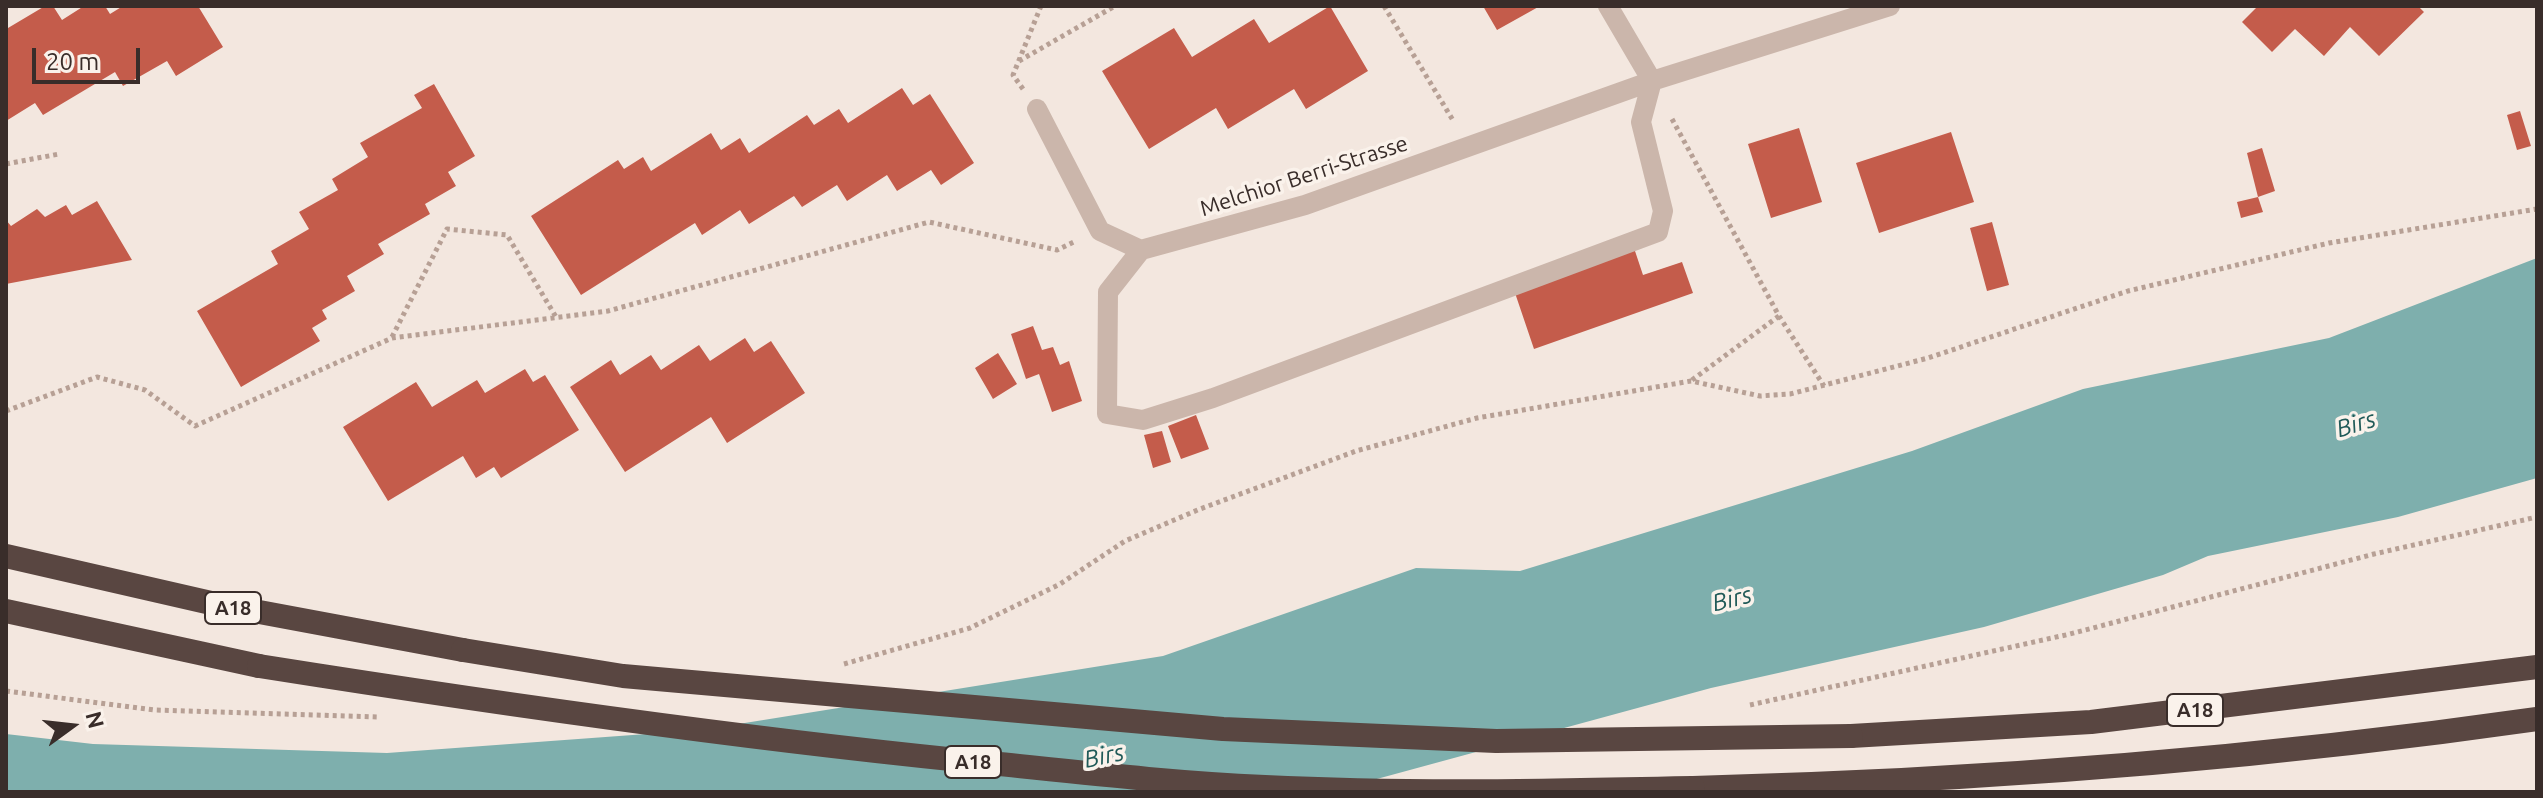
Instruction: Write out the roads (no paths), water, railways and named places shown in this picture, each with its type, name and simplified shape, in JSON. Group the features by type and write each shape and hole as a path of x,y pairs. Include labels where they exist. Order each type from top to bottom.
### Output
{"highway":[{"name":"A18","path":"6,556 211,603 623,676 1223,729 1496,741 1851,736 2091,722 2537,667"},
{"name":"A18","path":"6,611 259,666 563,715 834,748 1264,787 1491,791 1879,784 2163,764 2376,742 2537,719"}],"street":[{"path":"1037,109 1100,231 1141,250 1108,292 1107,414 1143,420 1298,368 1658,232 1663,211 1641,122 1652,81 1608,6"},
{"name":"Melchior Berri-Strasse","path":"1141,250 1305,205 1652,81 1890,6"}],"water":[{"name":"Birs","path":"2537,258 2537,478 2398,517 2208,556 2163,575 1984,627 1711,688 1329,792 6,792 6,734 93,744 387,753 701,730 1163,656 1416,568 1520,571 1912,451 2083,389 2329,338"}]}
